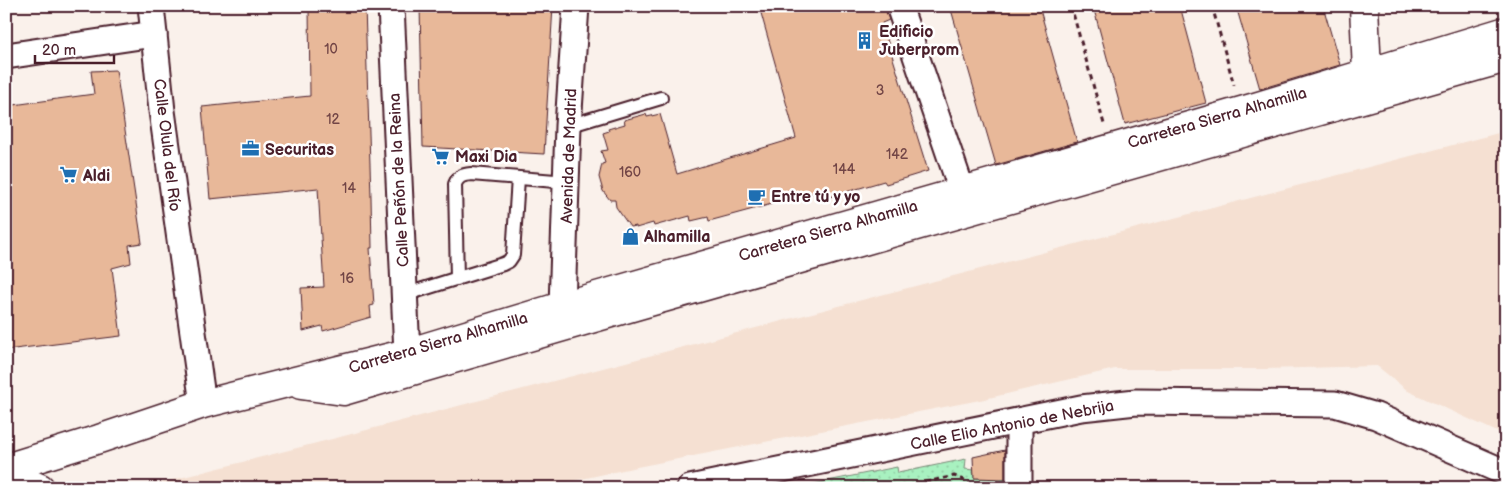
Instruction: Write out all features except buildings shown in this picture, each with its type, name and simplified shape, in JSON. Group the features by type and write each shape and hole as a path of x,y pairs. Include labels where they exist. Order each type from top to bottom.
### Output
{"main road":[{"path":"1364,6 1367,72"},
{"name":"Carretera Sierra Alhamilla","path":"6,468 203,404 407,353 562,306 1252,108 1506,31"},
{"name":"Carretera Sierra Alhamilla","path":"287,383 343,391 626,308 1506,58"},
{"name":"Carretera Sierra Alhamilla","path":"1232,136 1259,117 1354,87 1367,72"},
{"path":"6,473 40,488"}],"street":[{"name":"Calle Olula del Río","path":"151,6 162,111 203,404"},
{"name":"Calle Peñón de la Reina","path":"390,6 407,353"},
{"name":"Avenida de Madrid","path":"562,306 568,126 576,6"},
{"path":"900,6 962,191"},
{"path":"6,56 154,34"},
{"name":"Calle Elio Antonio de Nebrija","path":"690,488 1081,408 1136,402 1335,404 1376,416 1498,476"},
{"path":"1019,421 1019,488"}],"lane":[{"path":"568,126 661,98"},
{"path":"457,279 455,184 458,178 471,174 567,182"},
{"path":"404,294 457,279 509,261 513,255 518,178"}],"path":[{"path":"1071,6 1105,127"},
{"path":"1212,6 1235,90"},
{"path":"899,488 954,476 967,481 976,488"}],"shaded area":[{"path":"1506,131 1506,436 1408,391 1377,366 1265,369 1115,369 980,400 637,467 540,488 141,488 340,437"}],"green space":[{"path":"966,459 965,469 974,470 974,478 1013,480 1013,488 793,488 897,467 898,473"}],"place":[{"name":"Edificio Juberprom","path":"865,40"},
{"name":"Securitas","path":"251,149"},
{"name":"Maxi Dia","path":"441,156"},
{"name":"Aldi","path":"69,175"},
{"name":"Entre tú y yo","path":"757,196"},
{"name":"Alhamilla","path":"630,236"}]}
